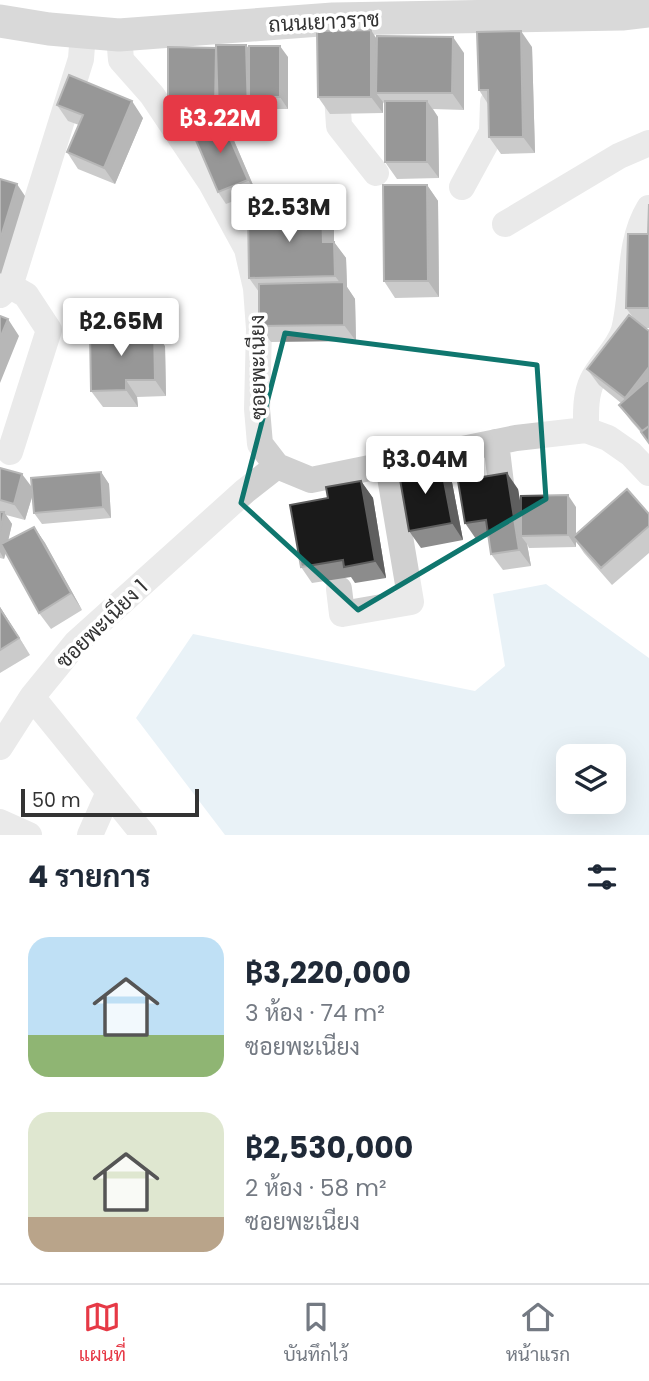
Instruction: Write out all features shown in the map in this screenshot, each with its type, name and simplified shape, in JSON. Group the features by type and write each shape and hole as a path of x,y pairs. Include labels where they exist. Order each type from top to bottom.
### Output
{"main road":[{"name":"ถนนเยาวราช","path":"0,21 119,36 333,10 496,26 649,10"}],"street":[{"path":"333,10 339,126 376,173"},
{"path":"10,452 49,330 26,295 5,290 81,59 83,32"},
{"name":"ซอยพะเนียง","path":"119,36 121,60 152,95 211,183 247,249 256,288 259,329 257,409 260,444 277,466"},
{"path":"462,187 492,132 494,77"},
{"path":"505,224 619,156 649,143"},
{"path":"586,429 591,382 623,333 638,238 649,208"},
{"path":"277,466 312,480 496,442 586,429 608,438 631,454 649,472"},
{"path":"496,442 502,492"},
{"path":"339,589 342,614 411,602 388,465"},
{"name":"ซอยพะเนียง 1","path":"0,747 32,697 76,643 245,491 277,466"},
{"path":"32,697 144,835"},
{"path":"90,835 110,792"},
{"path":"0,822 29,835"}],"highlighted area":[{"path":"285,333 537,365 546,499 358,610 241,503"}],"water":[{"path":"546,584 649,658 649,835 225,835 136,718 193,634 475,691 505,666 493,594"}],"building":[{"path":"371,30 371,97 318,97 317,31"},
{"path":"521,31 523,137 489,137 488,90 479,90 477,32"},
{"path":"377,36 453,37 452,93 376,93"},
{"path":"216,45 246,45 248,113 218,114"},
{"path":"249,46 280,46 280,97 249,97"},
{"path":"168,47 216,48 215,108 168,107"},
{"path":"69,75 132,101 104,168 67,152 83,115 57,105"},
{"path":"385,101 427,101 427,162 385,162"},
{"path":"221,118 248,180 218,192 192,131"},
{"path":"0,179 17,184 0,240"},
{"path":"383,185 427,185 428,281 384,281"},
{"path":"649,204 649,308 626,308 628,234 648,234"},
{"path":"322,208 323,242 334,242 335,276 249,278 248,210"},
{"path":"344,282 344,325 259,326 259,284"},
{"path":"629,315 649,331 649,367 625,398 587,369"},
{"path":"0,316 8,319 0,338"},
{"path":"154,330 155,380 126,380 126,390 91,391 90,331"},
{"path":"649,379 649,426 642,431 619,405"},
{"path":"649,426 649,443 641,432"},
{"path":"440,460 452,523 409,531 398,468"},
{"path":"0,468 22,474 14,504 0,500"},
{"path":"101,472 103,507 34,513 31,478"},
{"path":"507,473 519,550 491,554 486,520 465,523 458,481"},
{"path":"361,481 375,561 344,567 343,560 301,567 290,505 328,498 326,487"},
{"path":"627,489 649,514 649,526 601,568 573,537"},
{"path":"568,495 568,535 521,536 521,496"},
{"path":"0,512 4,512 0,531"},
{"path":"34,527 71,593 39,613 1,544"},
{"path":"0,609 19,638 0,650"}]}
